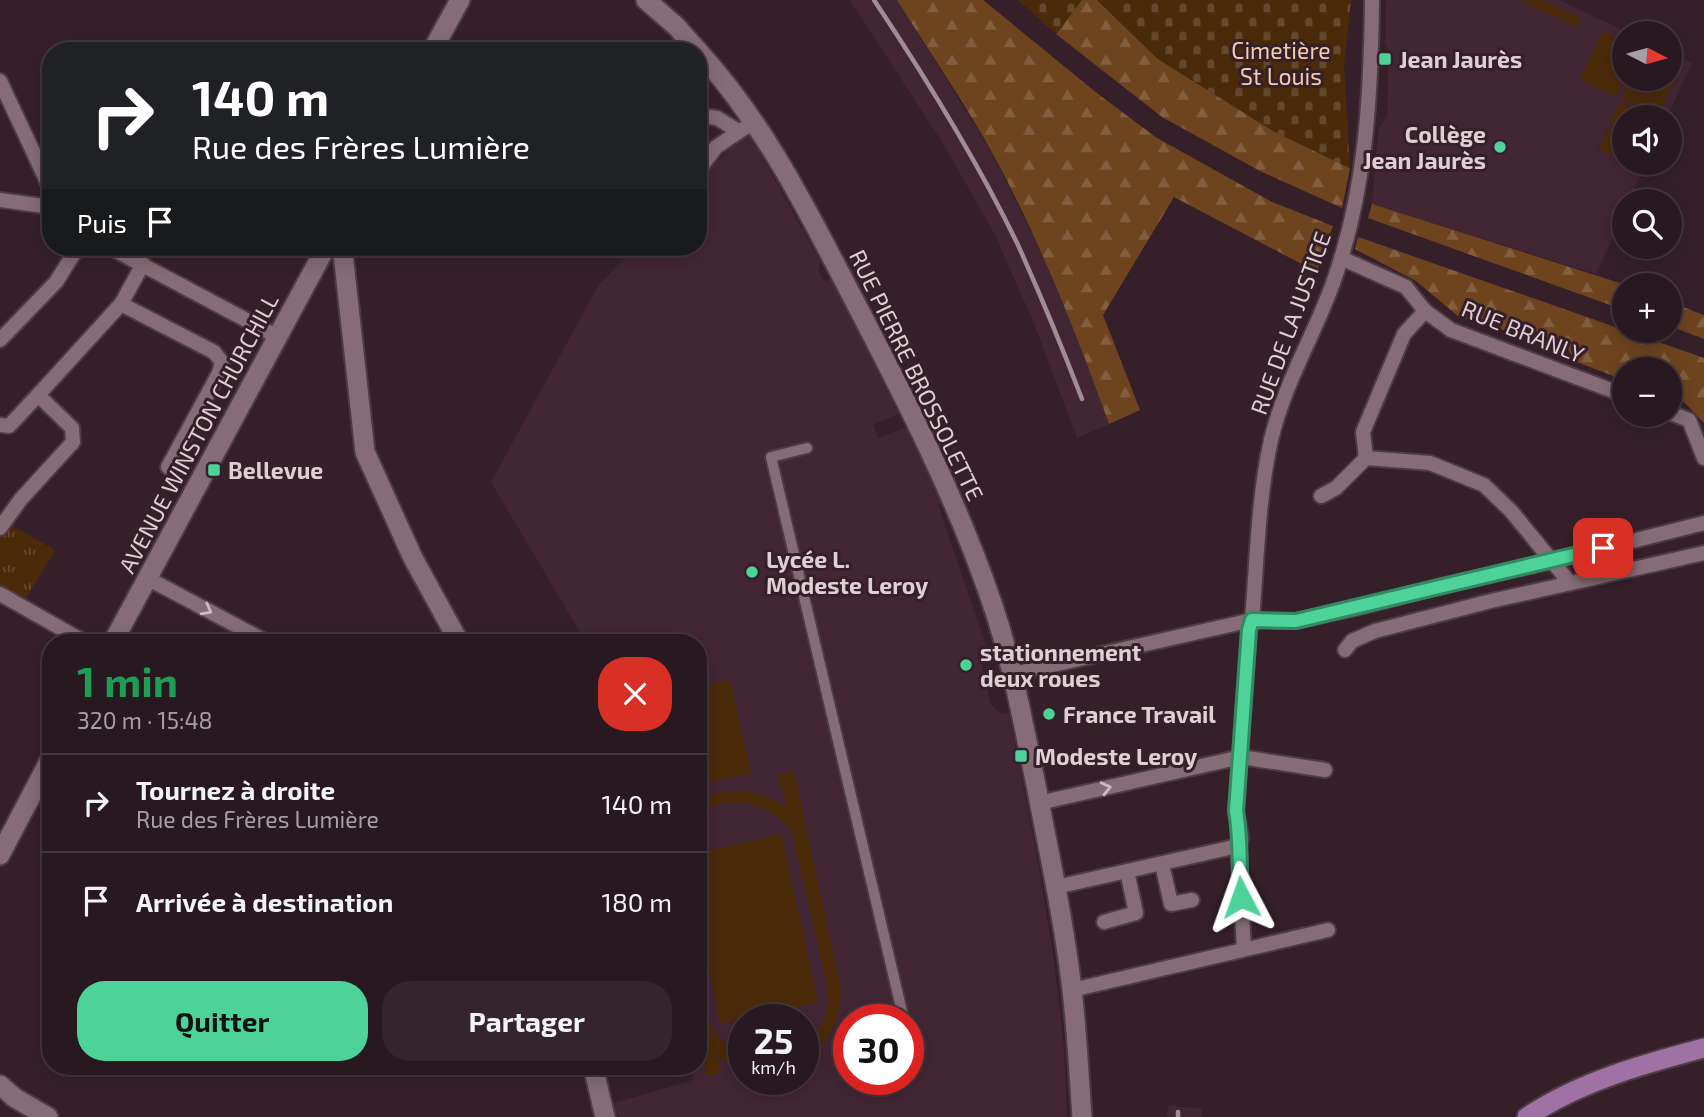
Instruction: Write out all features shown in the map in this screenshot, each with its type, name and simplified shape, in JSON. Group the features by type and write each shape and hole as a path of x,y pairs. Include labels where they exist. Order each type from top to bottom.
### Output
{"main road":[{"path":"437,42 460,0"},
{"name":"RUE PIERRE BROSSOLETTE","path":"646,0 690,42"},
{"name":"RUE PIERRE BROSSOLETTE","path":"707,61 729,85 747,126 817,227 936,461 991,600 1013,674 1056,887 1072,990 1082,1117"},
{"name":"AVENUE WINSTON CHURCHILL","path":"117,634 321,256"},
{"path":"323,256 346,285"},
{"path":"343,256 365,452 413,558 455,634"},
{"path":"0,855 42,775"},
{"path":"1527,1117 1586,1086 1651,1062 1704,1048"},
{"path":"595,1075 605,1117"},
{"path":"0,1084 15,1098 48,1117"}],"street":[{"name":"RUE DE LA JUSTICE","path":"1244,948 1238,846 1241,838 1236,811 1249,630 1270,442 1282,398 1333,284 1347,237 1367,135 1371,89 1372,0"},
{"path":"0,81 42,171"},
{"path":"707,116 747,126"},
{"path":"707,159 716,147 747,126"},
{"path":"0,200 42,206"},
{"path":"0,340 56,282 72,256"},
{"path":"127,256 278,337"},
{"name":"RUE BRANLY","path":"1341,258 1406,287 1425,311 1451,330 1612,390"},
{"path":"0,425 9,426 121,304 143,264"},
{"path":"121,304 214,352 222,362 219,373 168,467"},
{"path":"1366,458 1363,432 1404,334 1425,311"},
{"path":"0,528 20,499 73,442 72,428 38,395"},
{"path":"1682,417 1689,420 1704,458"},
{"path":"807,448 771,457 900,1004"},
{"path":"1321,496 1336,488 1366,458 1430,463 1484,485 1511,510 1570,583"},
{"path":"1013,674 1252,620 1296,621 1704,523"},
{"path":"1345,650 1352,641 1375,631 1704,553"},
{"path":"148,578 252,634"},
{"path":"0,594 71,634"},
{"path":"1039,803 1241,757 1325,770"},
{"path":"1056,887 1238,846"},
{"path":"1162,864 1171,904 1192,900"},
{"path":"1104,922 1136,913 1127,871"},
{"path":"1072,990 1328,930"}],"shaded area":[{"path":"850,0 897,0 992,153 1042,253 1080,343 1109,424 1077,438 1033,321 995,235 944,145"},
{"name":"Collège Jean Jaurès","path":"1386,0 1559,0 1612,25 1612,91 1679,91 1673,105 1612,105 1612,175 1641,175 1634,189 1612,189 1612,239 1596,274 1372,204 1378,130 1387,116 1389,50 1385,44"},
{"name":"Collège Jean Jaurès","path":"1682,58 1692,63 1682,85"},
{"name":"Lycée L. Modeste Leroy","path":"745,133 749,133 820,261 818,270 824,281 831,280 902,413 873,425 878,438 909,426 941,501 938,505 989,654 985,657 982,668 991,705 1001,714 1009,713 1054,961 1064,1048 1067,1117 620,1117 612,1109 611,1104 693,1080 692,1075 707,1075 707,634 581,634 491,482 598,286 626,256 707,256 707,172"},
{"path":"1169,1105 1202,1109 1201,1117 1167,1117"}],"green space":[{"path":"897,0 983,0 1098,94 1157,138 1272,202 1333,226 1317,272 1174,197 1103,315 1140,410 1109,424 1056,287 1010,187 970,115"},
{"path":"1018,0 1082,0 1056,34"},
{"path":"1035,0 1097,0 1158,59 1275,132 1350,168 1342,208 1260,171 1162,117 1056,34 1064,24"},
{"name":"Cimetière St Louis","path":"1097,0 1351,0 1344,65 1350,168 1275,132 1158,59"},
{"path":"1520,0 1542,0 1581,18 1577,27"},
{"path":"1603,32 1612,37 1612,91 1618,91 1616,96 1580,80"},
{"path":"1624,91 1669,91 1663,105 1636,105 1620,98"},
{"path":"1608,128 1612,130 1612,155 1598,149"},
{"path":"1372,204 1612,281 1612,306 1368,218"},
{"path":"1358,237 1612,326 1612,343 1661,343 1704,358 1704,423 1682,402 1682,357 1612,357 1612,375 1574,361 1568,349 1459,317 1416,281 1355,249"},
{"path":"1682,307 1704,315 1704,339 1682,331"},
{"path":"11,525 55,550 24,602 0,587 0,538"},
{"path":"730,679 751,773 707,783 707,685"},
{"path":"794,771 841,989 839,1004 833,1004 833,1028 819,1048 819,1029 827,1009 827,986 792,832 773,814 748,804 722,804 707,810 707,797 733,791 755,793 788,808 777,775"},
{"path":"781,834 818,1002 728,1004 728,1022 721,1024 707,961 707,851"},
{"path":"707,1014 715,1032 728,1046 728,1063 718,1056 721,1072 707,1076"}],"railway":[{"path":"874,0 913,59 986,182 1035,283 1082,399"},
{"path":"1178,1112 1178,1117"}],"place":[{"name":"Jean Jaurès","path":"1385,59"},
{"name":"Collège Jean Jaurès","path":"1500,147"},
{"name":"Bellevue","path":"214,470"},
{"name":"Lycée L. Modeste Leroy","path":"752,572"},
{"name":"stationnement deux roues","path":"966,665"},
{"name":"France Travail","path":"1049,714"},
{"name":"Modeste Leroy","path":"1021,756"}],"route":[{"path":"1241,897 1238,846 1241,838 1236,811 1249,630 1252,620 1296,621 1603,548"}]}
